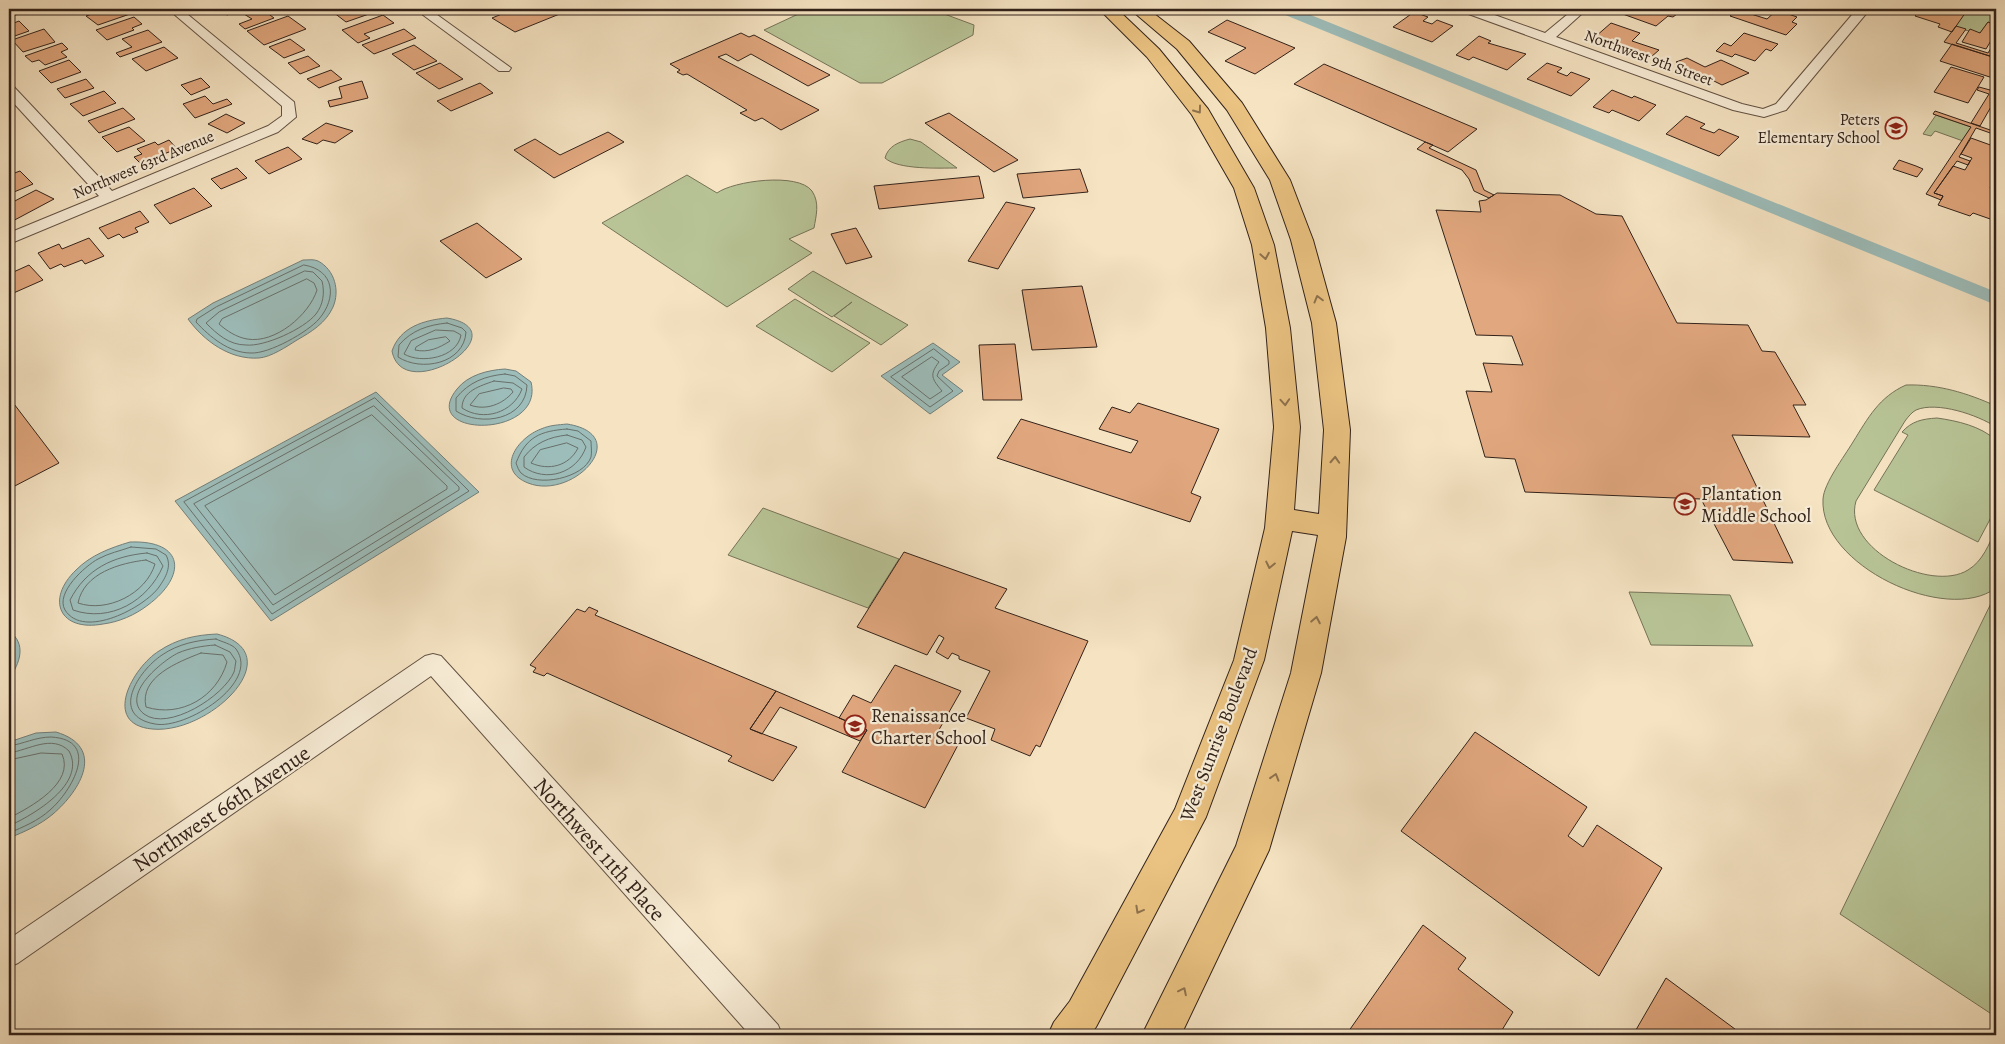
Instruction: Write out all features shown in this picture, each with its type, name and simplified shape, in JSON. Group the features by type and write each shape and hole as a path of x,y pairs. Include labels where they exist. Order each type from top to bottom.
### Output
{"highway":[{"name":"West Sunrise Boulevard","path":"1107,9 1131,17 1183,45 1235,107 1280,180 1302,240 1322,314 1337,430 1332,527 1306,673 1255,841 1161,1035"},
{"name":"West Sunrise Boulevard","path":"1067,1035 1083,1014 1189,817 1249,660 1280,518 1287,427 1278,328 1263,244 1244,188 1201,113 1153,53 1131,17"},
{"path":"1280,518 1332,527"}],"street":[{"name":"Northwest 63rd Avenue","path":"9,239 273,129 289,117 289,105 174,9"},
{"path":"421,9 504,68"},
{"name":"Northwest 9th Street","path":"1467,9 1738,107 1764,113 1781,106 1864,9"},
{"path":"1546,39 1581,9"},
{"path":"9,90 109,197"},
{"name":"Northwest 66th Avenue","path":"9,954 433,663"},
{"name":"Northwest 11th Place","path":"433,663 768,1035"}],"green space":[{"path":"809,9 931,9 974,25 973,35 882,83 860,83 764,30"},
{"path":"1968,9 1996,9 1996,25 1988,22 1980,33 1954,28"},
{"path":"1936,115 1971,127 1963,141 1935,131 1931,136 1923,134"},
{"path":"910,139 921,142 957,168 899,165 885,158 891,148 898,143"},
{"path":"687,175 717,193 737,185 765,180 780,180 805,185 812,191 816,200 817,210 814,228 789,239 812,253 727,307 602,223"},
{"path":"813,271 908,325 881,345 834,316 852,302 832,317 788,289"},
{"path":"795,299 870,343 832,372 756,326"},
{"path":"1906,385 1952,390 1996,406 1996,427 1979,418 1946,408 1935,407 1916,410 1905,421 1856,501 1855,519 1862,535 1876,550 1893,562 1913,571 1933,576 1952,576 1968,570 1978,562 1985,552 1996,529 1996,588 1974,598 1947,599 1918,594 1889,582 1863,566 1841,546 1827,523 1823,499 1831,478 1875,409 1888,396"},
{"path":"1937,418 1968,425 1983,431 1996,440 1996,508 1978,542 1874,490 1908,435 1902,432 1918,421"},
{"path":"763,508 899,559 868,608 728,555"},
{"path":"1629,592 1730,595 1753,646 1651,645"},
{"path":"1996,593 1996,1017 1840,914"}],"water":[{"path":"303,260 316,260 324,265 332,275 336,288 335,301 330,313 318,326 278,351 259,358 238,356 210,342 188,319 213,303"},
{"path":"447,318 467,325 472,337 466,349 452,361 434,369 416,372 401,366 392,351 401,336 414,326"},
{"path":"933,343 960,362 942,375 963,391 930,414 881,376"},
{"path":"505,369 516,371 531,382 530,401 520,414 503,422 484,425 467,423 454,417 449,405 457,389 462,384 479,374"},
{"path":"376,392 479,492 271,621 175,501"},
{"path":"567,424 587,430 596,440 596,452 590,464 578,475 563,483 545,486 528,483 518,477 511,463 513,454 524,439 544,428"},
{"path":"130,542 148,543 162,547 170,553 174,562 174,572 161,594 138,612 115,622 88,625 76,623 67,618 62,611 60,602 61,592 66,581 76,570 94,556"},
{"path":"9,631 18,642 20,654 16,667 9,679"},
{"path":"217,634 238,644 247,658 245,674 234,691 218,707 197,720 174,727 152,729 137,725 128,717 125,706 127,694 132,681 149,659 159,651 179,641 201,635"},
{"path":"56,732 71,739 81,748 84,758 84,770 72,793 53,814 26,831 9,838 9,742 36,733"}],"building":[{"path":"9,9 25,9 28,11 9,17"},
{"path":"107,9 124,9 130,14 98,25 86,16"},
{"path":"219,9 241,9 242,10 227,15"},
{"path":"262,9 274,18 245,29 239,24 252,19 244,14"},
{"path":"329,9 363,9 369,14 346,22"},
{"path":"514,9 572,9 515,32 492,18"},
{"path":"1367,9 1396,9 1387,14"},
{"path":"1626,9 1675,9 1681,11 1673,17 1668,16 1656,26 1620,13"},
{"path":"1738,9 1756,9 1751,14 1767,19 1777,10 1797,17 1792,22 1797,24 1786,35 1730,16"},
{"path":"1921,9 1968,9 1952,32 1938,27 1940,24 1915,16"},
{"path":"1414,12 1428,17 1423,21 1432,24 1437,20 1453,26 1432,42 1393,27"},
{"path":"383,15 394,23 364,34 370,38 358,43 342,30"},
{"path":"288,16 306,29 264,45 247,31"},
{"path":"134,17 142,24 132,28 134,30 107,40 96,30"},
{"path":"1227,20 1295,48 1255,74 1225,61 1246,48 1208,32"},
{"path":"19,21 29,31 9,38 9,25"},
{"path":"1988,22 1996,25 1996,40 1992,39 1986,49 1962,42 1970,29 1980,33"},
{"path":"1611,23 1640,33 1632,41 1659,50 1651,57 1595,37"},
{"path":"1956,26 1966,29 1956,43 1988,53 1996,40 1996,58 1944,42"},
{"path":"44,29 55,42 23,52 12,40"},
{"path":"404,29 416,38 374,54 362,45"},
{"path":"148,30 162,42 120,57 116,53 132,47 122,39"},
{"path":"741,33 749,37 754,35 830,75 808,86 751,54 738,61 726,54 718,57 819,110 781,130 762,118 755,121 740,113 747,110 687,74 683,75 677,72 680,70 670,64"},
{"path":"1744,33 1778,44 1771,51 1766,49 1755,61 1735,54 1732,57 1716,51 1724,43 1731,46"},
{"path":"1479,36 1491,41 1488,43 1526,54 1507,70 1473,57 1469,60 1456,55"},
{"path":"290,39 305,50 284,58 269,47"},
{"path":"62,43 68,49 61,52 67,57 45,65 39,60 32,62 25,56"},
{"path":"1952,44 1996,58 1996,79 1940,61"},
{"path":"414,45 437,61 414,70 392,54"},
{"path":"164,47 178,58 146,71 132,59"},
{"path":"308,56 320,66 300,74 288,63"},
{"path":"1687,58 1705,67 1721,60 1749,73 1722,85 1676,62"},
{"path":"69,60 81,72 51,83 39,71"},
{"path":"440,63 463,79 439,89 416,73"},
{"path":"1547,63 1562,68 1557,72 1567,76 1571,72 1590,79 1571,96 1527,79"},
{"path":"1324,64 1477,129 1448,152 1294,84"},
{"path":"1951,67 1984,77 1968,103 1934,92"},
{"path":"331,70 342,79 319,88 307,79"},
{"path":"201,78 210,87 191,95 181,85"},
{"path":"86,79 94,88 65,98 57,89"},
{"path":"1996,80 1996,98 1980,126 1971,123 1989,94 1977,90 1979,87 1990,90"},
{"path":"362,81 368,98 330,107 328,101 342,98 339,87"},
{"path":"480,83 493,93 451,111 437,101"},
{"path":"1612,90 1656,105 1639,121 1612,110 1609,113 1593,107"},
{"path":"104,91 116,103 83,116 70,104"},
{"path":"205,96 213,104 227,99 232,104 195,118 183,104"},
{"path":"123,108 135,119 99,133 88,121"},
{"path":"1935,111 1996,132 1996,135 1976,128 1959,157 1970,161 1968,165 1957,161 1934,193 1943,196 1941,200 1926,194 1971,127 1933,114"},
{"path":"949,113 1018,160 994,172 925,123"},
{"path":"226,114 245,123 227,133 208,124"},
{"path":"1686,116 1705,124 1700,128 1714,133 1719,129 1739,137 1719,156 1666,134"},
{"path":"326,123 353,131 335,143 323,140 317,144 302,139"},
{"path":"129,127 145,141 117,152 102,137"},
{"path":"608,132 624,142 554,178 514,150 535,139 560,155"},
{"path":"1971,138 1996,147 1996,178 1990,188 1996,190 1996,221 1973,213 1970,216 1938,205 1943,196 1934,193 1953,166 1965,170 1972,158 1961,154"},
{"path":"169,140 177,149 161,155 167,160 146,169 134,157 142,154 137,149 155,142 158,145"},
{"path":"1425,142 1433,145 1429,148 1476,170 1484,190 1494,195 1489,198 1474,191 1469,179 1462,170 1417,149"},
{"path":"288,147 302,159 269,174 255,161"},
{"path":"1899,160 1923,169 1917,177 1893,169"},
{"path":"237,168 247,178 221,189 211,179"},
{"path":"1080,169 1088,192 1023,198 1017,174"},
{"path":"20,171 33,184 14,192 9,187 9,175"},
{"path":"979,176 984,198 879,209 874,186"},
{"path":"194,188 212,206 170,224 154,205"},
{"path":"36,190 54,199 9,223 9,204"},
{"path":"1497,193 1560,195 1596,214 1622,216 1677,323 1748,325 1762,351 1775,352 1806,405 1793,405 1810,437 1732,435 1793,563 1733,560 1701,499 1525,492 1515,459 1485,457 1466,391 1492,392 1483,363 1523,365 1512,336 1476,335 1436,210 1481,212 1479,201 1486,200"},
{"path":"1006,202 1035,208 998,269 968,261"},
{"path":"140,211 149,222 135,228 138,232 123,238 119,234 108,239 99,228"},
{"path":"477,223 522,259 486,278 440,241"},
{"path":"856,228 872,257 846,264 831,234"},
{"path":"89,238 104,256 85,264 82,260 64,267 61,264 50,269 38,253 59,244 62,249"},
{"path":"29,265 43,280 9,295 9,274"},
{"path":"1082,286 1097,347 1032,350 1022,290"},
{"path":"1015,344 1022,400 983,400 979,345"},
{"path":"11,400 59,463 9,489 9,401"},
{"path":"1138,403 1219,429 1191,493 1201,497 1190,522 997,458 1021,419 1131,453 1138,441 1099,429 1112,407 1130,413"},
{"path":"904,552 1007,589 995,608 1088,641 1040,747 1036,745 1030,756 991,740 995,729 966,718 990,671 959,659 959,656 952,653 948,659 936,652 944,638 939,635 927,655 857,627"},
{"path":"589,607 598,611 595,615 776,691 750,729 797,747 773,781 728,761 732,756 547,673 544,676 533,672 536,668 530,665 577,609 585,612"},
{"path":"895,665 961,691 936,735 959,743 925,808 842,772 867,730 839,718 853,695 871,703"},
{"path":"776,691 867,730 860,741 780,707 762,734 750,729"},
{"path":"1475,732 1587,807 1568,836 1583,847 1597,825 1662,868 1599,976 1401,831"},
{"path":"1423,925 1466,958 1458,969 1513,1012 1499,1035 1346,1035"},
{"path":"1666,978 1743,1035 1633,1035"}],"waterway":[{"path":"1283,9 1996,299"}],"place":[{"name":"Peters Elementary School","path":"1896,128"},
{"name":"Plantation Middle School","path":"1685,504"},
{"name":"Renaissance Charter School","path":"855,726"}]}
